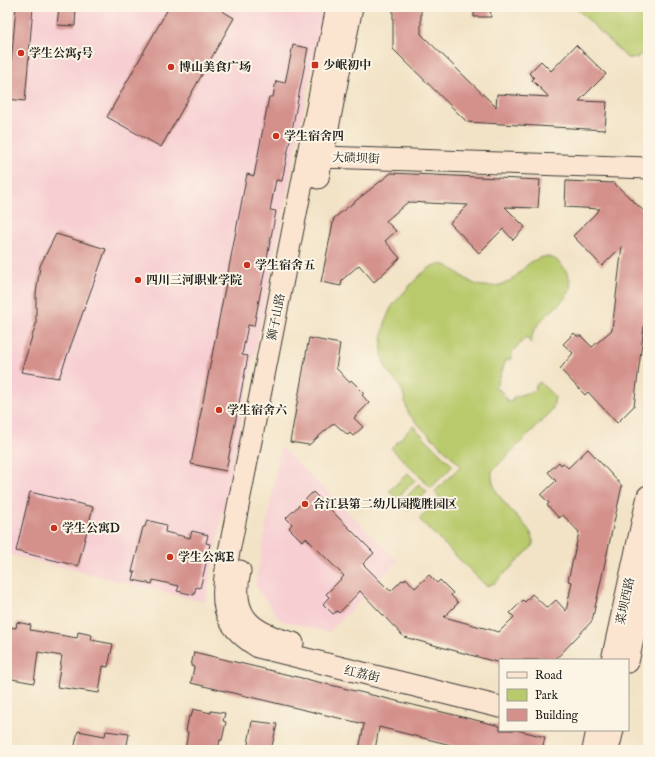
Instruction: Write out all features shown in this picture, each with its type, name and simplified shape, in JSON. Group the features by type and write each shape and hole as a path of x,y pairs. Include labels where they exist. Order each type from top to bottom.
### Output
{"street":[{"name":"狮子山路","path":"319,150 337,7"},
{"name":"狮子山路","path":"238,621 223,606 222,590 226,564 352,7"},
{"name":"大碛坝街","path":"319,150 648,155"},
{"name":"大碛坝街","path":"319,150 648,168"},
{"name":"菜坝西路","path":"612,659 648,496"},
{"name":"菜坝西路","path":"629,659 648,570"},
{"name":"红荔街","path":"499,693 276,639 238,621 238,634 258,648 499,706"},
{"path":"592,750 597,731"},
{"path":"608,750 613,731"}],"shaded area":[{"name":"四川三河职业学院","path":"7,7 324,7 205,602 7,554"},
{"name":"合江县第二幼儿园揽胜园区","path":"281,447 398,561 329,632 280,620 255,585"}],"green space":[{"path":"575,7 648,7 648,48 637,58 627,58"},
{"path":"543,257 550,257 559,262 570,279 570,289 558,305 540,322 534,331 531,343 526,337 512,352 512,359 506,360 497,385 494,387 502,392 508,402 513,401 512,398 535,390 536,385 540,382 555,397 553,408 546,417 492,471 493,483 498,494 529,531 533,539 532,547 495,583 486,586 419,519 440,498 434,492 461,466 409,414 401,388 385,367 382,351 384,329 391,308 416,279 435,265 441,264 446,266 476,285 495,286 504,284 511,280 528,264"},
{"path":"413,426 453,466 431,488 391,448"},
{"path":"408,473 415,480 397,499 389,491"},
{"path":"419,484 427,492 408,510 400,503"}],"building":[{"name":"学生公寓5号","path":"16,7 33,7 25,101 8,99"},
{"path":"59,7 76,7 75,26 57,25"},
{"name":"博山美食广场","path":"169,7 216,7 234,18 161,147 107,117"},
{"path":"393,7 421,7 421,34 496,107 497,94 549,97 532,80 534,78 529,73 541,61 551,71 576,45 606,74 579,101 607,102 605,130 467,122 393,49"},
{"path":"474,7 490,7 491,17 474,17"},
{"path":"293,45 308,48 282,181 276,180 270,210 276,211 254,326 248,325 242,355 248,356 226,471 191,464 247,174 254,176 269,97 273,97 276,81 285,83"},
{"path":"391,173 540,180 538,208 505,207 525,227 513,240 503,229 479,253 450,223 468,205 408,202 386,221 396,231 385,241 400,258 374,282 359,265 342,280 341,286 321,282 334,218"},
{"path":"566,181 614,183 648,215 648,295 634,406 617,423 588,392 585,395 560,369 573,353 563,344 574,333 577,336 581,336 592,347 612,330 622,246 602,266 573,236 600,209 565,207"},
{"path":"56,234 106,249 59,378 21,372 36,324 36,294 40,266"},
{"path":"309,338 340,344 336,368 349,382 351,380 364,393 362,395 369,403 354,418 363,427 353,436 350,433 348,435 334,423 309,445 290,442"},
{"path":"588,449 622,486 592,621 556,659 499,659 499,663 404,637 360,591 339,613 337,611 333,614 323,604 329,597 326,594 344,576 306,538 302,541 289,528 292,524 286,518 313,492 374,553 363,564 388,589 391,591 406,578 415,588 429,575 437,583 440,580 453,593 451,595 458,603 444,617 499,632 514,617 510,613 523,600 525,602 532,594 547,608 556,600 566,611 572,582 568,581 579,532 563,515 559,518 547,505 549,503 541,495 556,481 548,472 559,462 561,465 563,463 568,468"},
{"name":"学生公寓D","path":"30,492 93,507 78,566 16,551"},
{"name":"学生公寓E","path":"147,520 166,525 165,532 190,538 192,531 208,535 206,543 210,544 204,572 200,588 196,587 194,595 177,591 179,586 153,580 152,584 133,580 135,572 132,572 143,527 145,527"},
{"path":"17,622 31,625 30,630 77,638 78,632 92,635 91,640 113,644 108,667 103,666 99,693 57,687 62,656 38,652 34,683 7,678 7,627 16,628"},
{"path":"194,652 499,726 499,731 521,731 545,737 542,750 471,750 379,727 375,750 359,750 364,724 191,683 194,667 191,666"},
{"path":"193,709 211,713 211,711 225,713 223,721 226,722 218,750 185,750 188,732 186,731 189,716 191,717"},
{"path":"252,721 277,724 271,750 247,750"},
{"path":"78,731 105,736 106,731 129,734 126,750 74,750"}],"place":[{"name":"学生公寓5号","path":"21,53"},
{"name":"少岷初中","path":"315,65"},
{"name":"博山美食广场","path":"171,67"},
{"name":"学生宿舍四","path":"276,136"},
{"name":"学生宿舍五","path":"247,265"},
{"name":"四川三河职业学院","path":"138,280"},
{"name":"学生宿舍六","path":"219,410"},
{"name":"合江县第二幼儿园揽胜园区","path":"305,504"},
{"name":"学生公寓D","path":"54,528"},
{"name":"学生公寓E","path":"170,557"}]}
